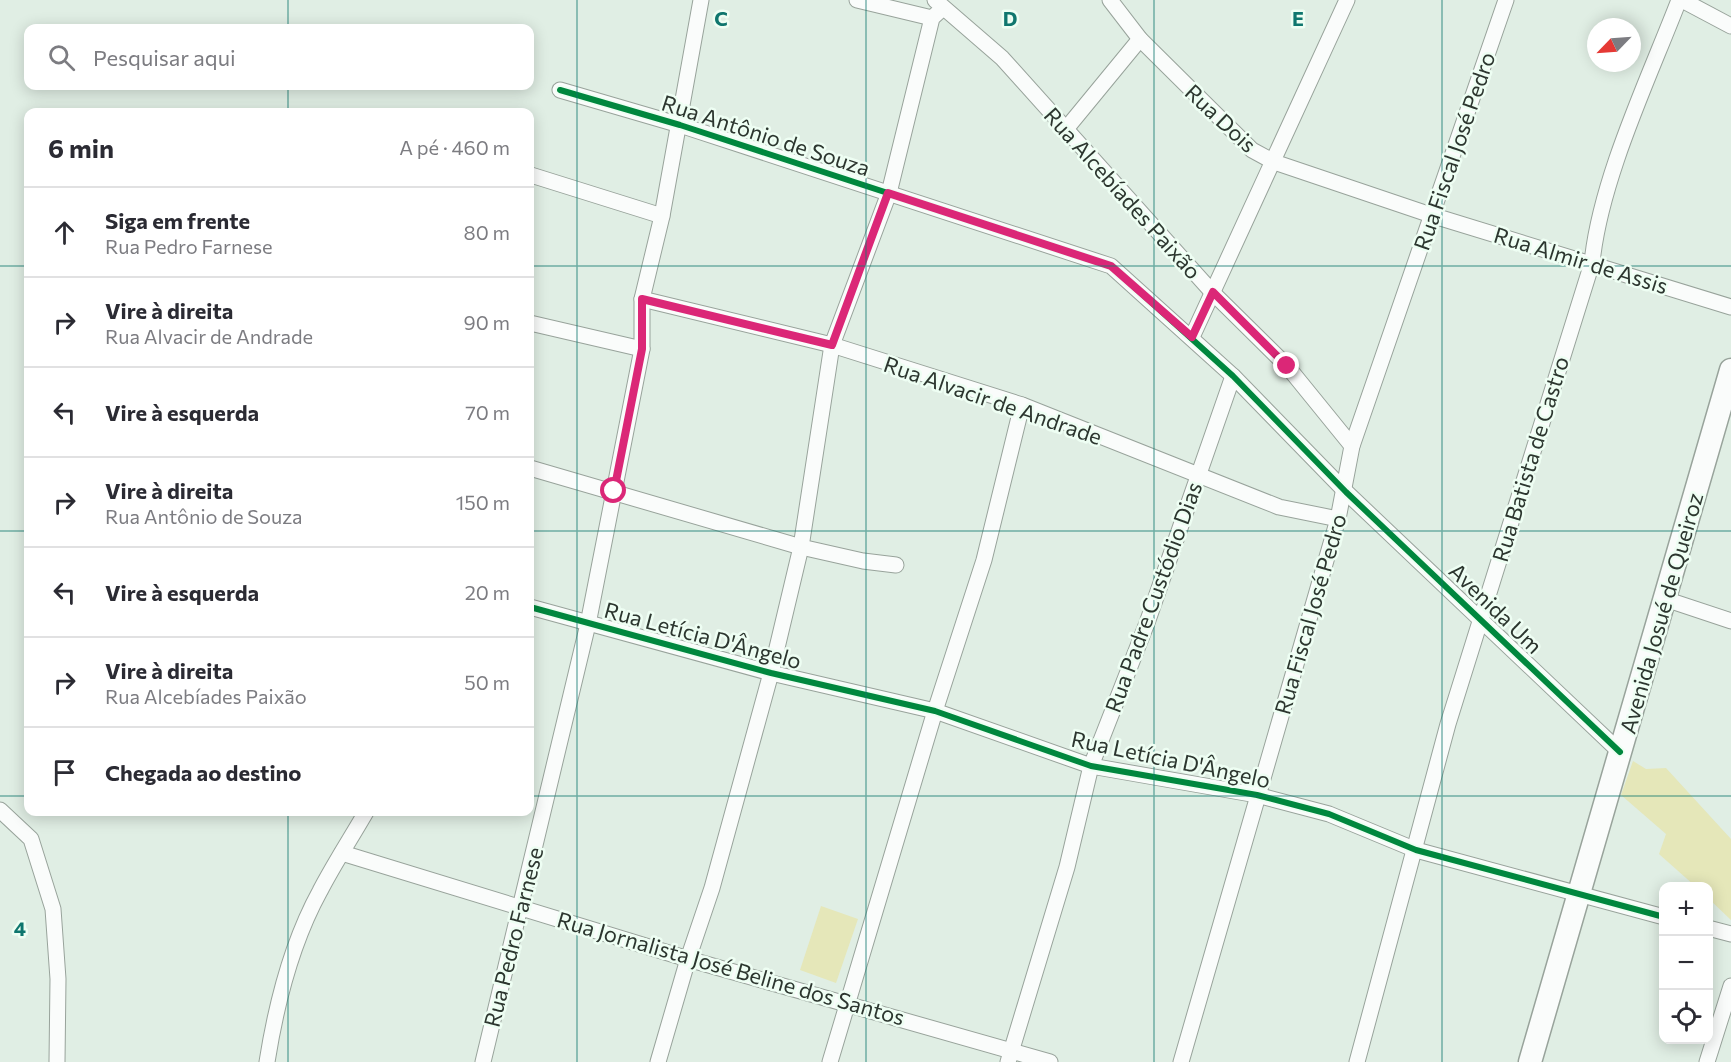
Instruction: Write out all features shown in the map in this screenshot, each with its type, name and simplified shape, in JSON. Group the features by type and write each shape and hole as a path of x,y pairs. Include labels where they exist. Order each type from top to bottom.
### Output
{"main road":[{"name":"Avenida Josué de Queiroz","path":"1530,1062 1731,370"}],"street":[{"name":"Rua Pedro Farnese","path":"483,1062 588,624 642,349 642,299 662,216 702,0"},
{"path":"658,1062 688,959 712,888 771,674 801,547 832,345 888,193 937,9 857,0"},
{"name":"Rua Dois","path":"1110,0 1140,39 1252,150 1274,162 1431,215"},
{"path":"1192,337 1347,0"},
{"name":"Rua Fiscal José Pedro","path":"1181,1062 1346,492 1352,446 1506,0"},
{"path":"1681,0 1731,26"},
{"name":"Rua Batista de Castro","path":"1357,1062 1449,724 1592,263 1594,240 1621,149 1681,0"},
{"name":"Rua Alcebíades Paixão","path":"937,9 1002,58 1213,292 1287,366 1352,446"},
{"path":"1066,129 1140,39"},
{"name":"Rua Antônio de Souza","path":"560,90 680,125 1111,266 1233,376"},
{"path":"534,176 662,216"},
{"name":"Rua Almir de Assis","path":"1431,215 1731,307"},
{"name":"Rua Alvacir de Andrade","path":"642,299 832,345 1022,405 1279,507 1338,519"},
{"path":"534,324 642,349"},
{"name":"Avenida Um","path":"1233,376 1346,492 1620,752"},
{"name":"Rua Padre Custódio Dias","path":"1009,1056 1068,867 1091,766 1147,622 1233,376"},
{"path":"830,1062 934,711 984,560 1022,405"},
{"path":"534,469 801,547 863,561 896,565"},
{"path":"1665,599 1731,621"},
{"name":"Rua Letícia D'Ângelo","path":"534,608 771,674 934,711 1091,766 1257,795 1329,814 1416,850 1659,916"},
{"path":"0,810 31,839 53,909 58,980 57,1062"},
{"path":"267,1062 277,1010 304,927 319,892 364,816"},
{"name":"Rua Jornalista José Beline dos Santos","path":"342,853 688,959 847,1002 1009,1056 1050,1062"},
{"path":"1713,929 1731,934"},
{"path":"1707,1062 1731,986"}],"green space":[{"path":"1633,761 1646,769 1666,768 1731,839 1731,920 1713,903 1713,882 1690,882 1659,854 1666,834 1621,795"},
{"path":"821,906 858,919 836,983 800,970"}],"cycle path":[{"path":"560,90 680,125 1111,266 1233,376 1346,492 1620,752"},
{"path":"534,608 771,673 935,711 1091,766 1257,795 1329,814 1416,850 1659,916"}],"route":[{"path":"614,491 642,349 642,299 832,345 888,193 1111,266 1192,337 1213,292 1287,366"}]}
